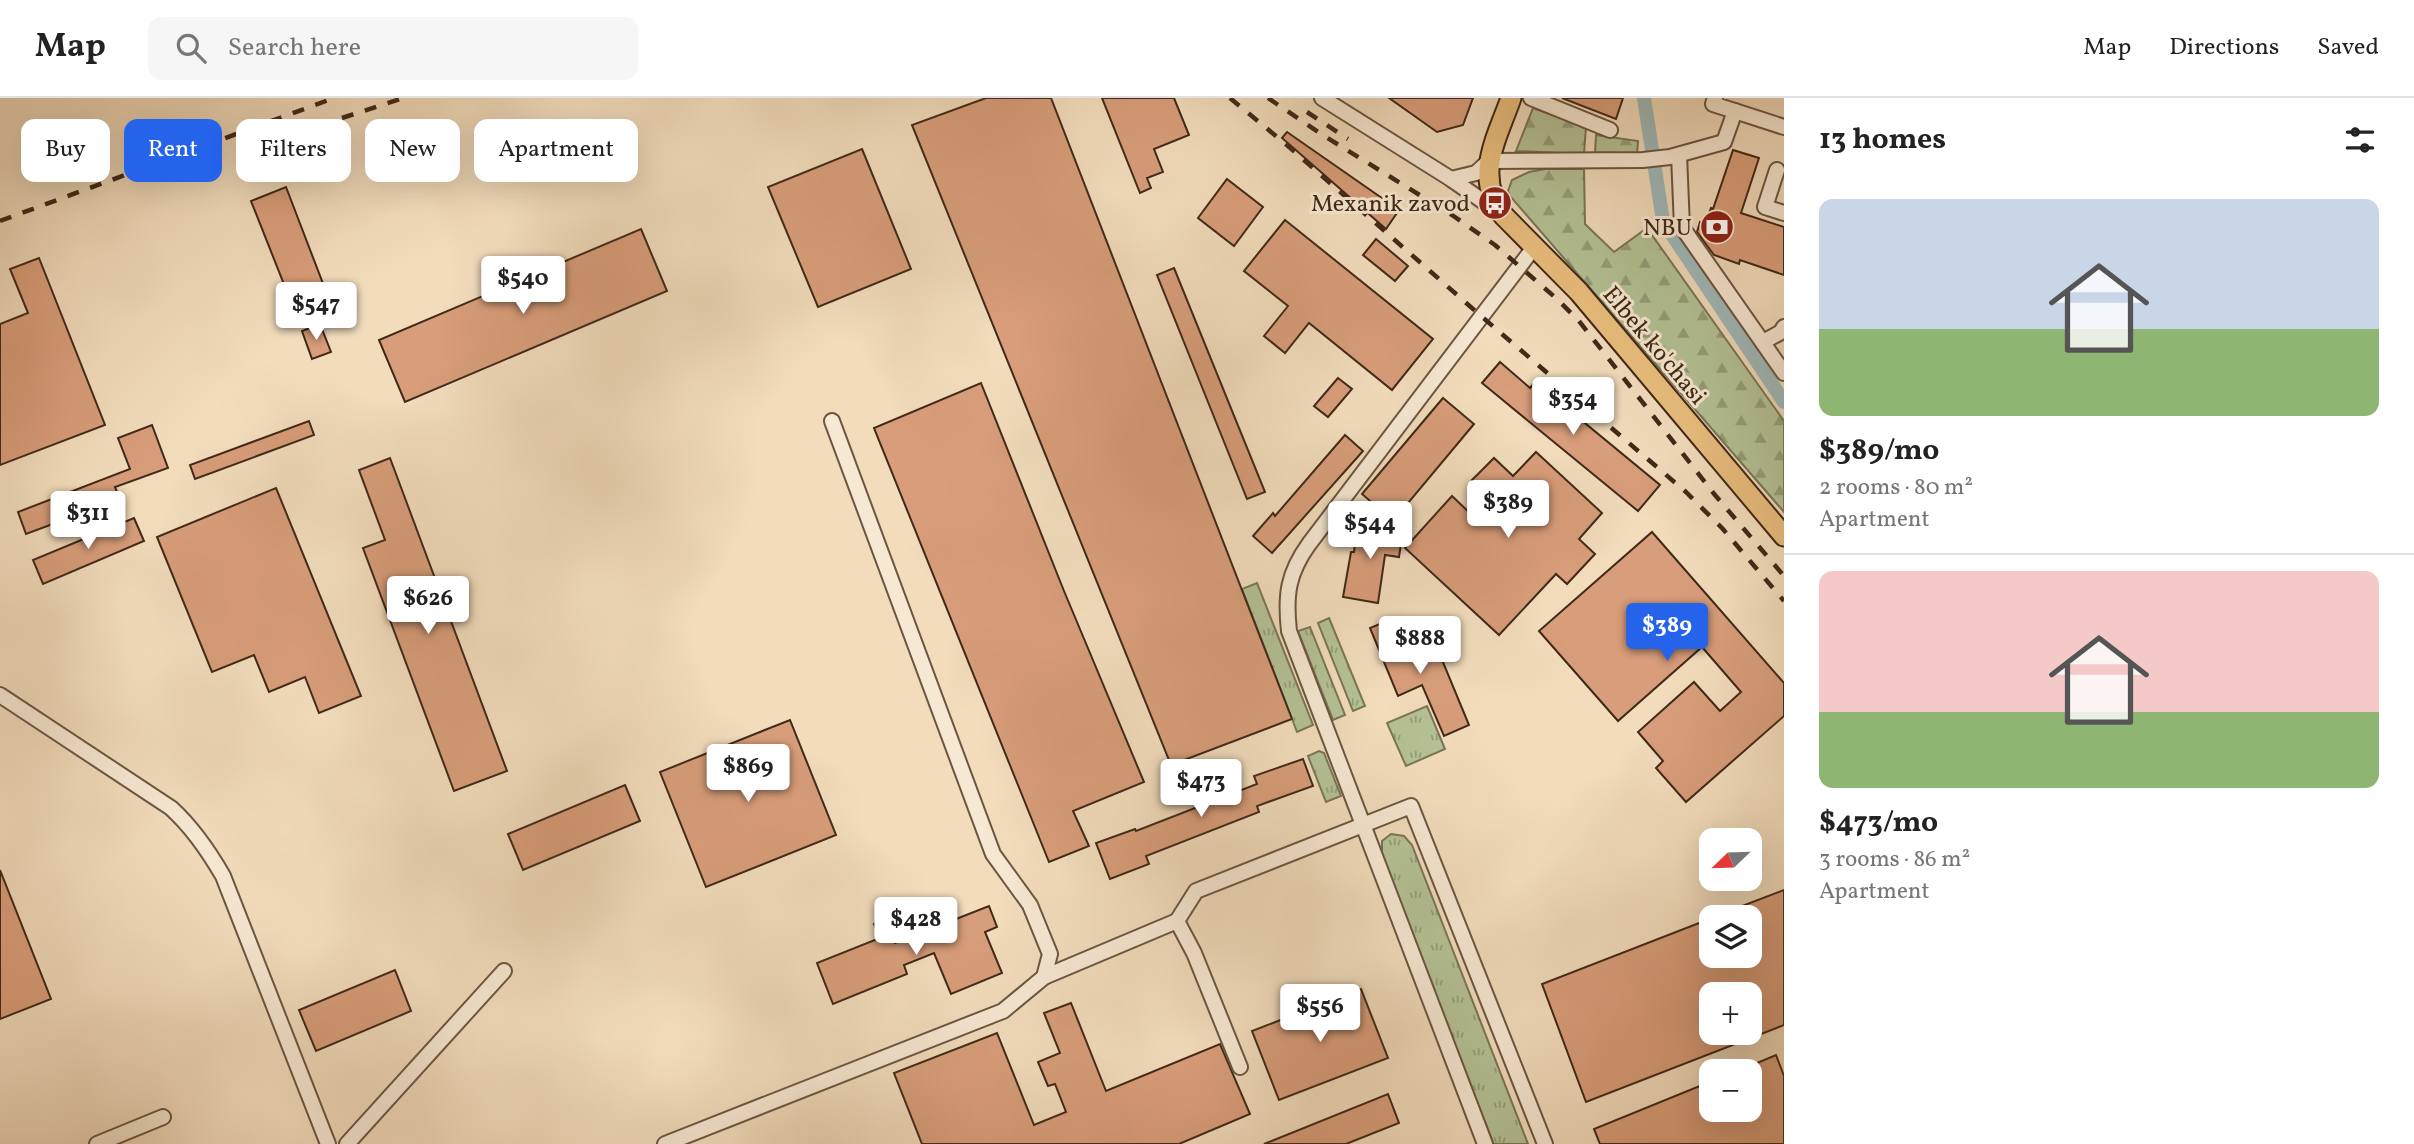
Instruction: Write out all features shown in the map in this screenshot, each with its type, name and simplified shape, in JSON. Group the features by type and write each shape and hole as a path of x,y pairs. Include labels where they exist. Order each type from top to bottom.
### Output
{"main road":[{"path":"1489,161 1511,98"},
{"name":"Elbek ko'chasi","path":"1489,161 1489,188 1494,203 1504,216 1579,292 1784,536"}],"street":[{"path":"1322,98 1451,179 1504,216"},
{"path":"1531,98 1610,130"},
{"path":"1715,98 1713,104 1784,127"},
{"path":"1451,179 1475,173 1489,161 1643,160 1675,156 1724,142 1735,111"},
{"path":"1675,156 1682,227 1784,373"},
{"path":"1777,170 1765,207 1784,213"},
{"path":"1485,1144 1289,631 1287,606 1294,565 1535,246"},
{"path":"1763,342 1781,332 1784,327"},
{"path":"832,421 993,854 1030,905 1050,954 1044,977"},
{"path":"0,695 171,808 190,825 208,849 223,876 328,1144"},
{"path":"665,1144 1003,1011 1044,977 1177,921 1196,891 1411,806 1545,1144"},
{"path":"1177,921 1194,953 1240,1067"},
{"path":"347,1144 504,971"},
{"path":"97,1144 163,1117"}],"green space":[{"path":"1533,108 1586,127 1584,154 1516,151"},
{"path":"1596,135 1638,141 1637,155 1595,153"},
{"path":"1545,169 1584,169 1585,224 1614,252 1647,228 1784,421 1784,512 1510,196 1508,191 1512,180 1529,172"},
{"path":"1257,583 1313,725 1297,732 1242,589"},
{"path":"1329,618 1365,706 1353,711 1318,623"},
{"path":"1310,627 1345,715 1333,720 1298,631"},
{"path":"1427,706 1445,749 1406,766 1387,723"},
{"path":"1319,751 1324,753 1341,796 1326,802 1308,756"},
{"path":"1391,834 1404,836 1412,845 1528,1144 1493,1144 1382,856 1382,841"}],"building":[{"path":"986,98 1051,98 1292,719 1171,765 912,125"},
{"path":"1102,98 1174,98 1189,135 1154,149 1163,172 1147,178 1151,188 1140,193"},
{"path":"1389,98 1473,98 1463,125 1437,132"},
{"path":"1562,98 1623,98 1616,119"},
{"path":"1287,132 1399,210 1386,229 1282,138"},
{"path":"862,149 911,269 818,307 768,187"},
{"path":"1733,150 1759,158 1741,213 1784,227 1784,275 1740,260 1739,264 1714,255 1697,232 1700,222 1706,224 1711,208 1713,209"},
{"path":"1227,179 1263,207 1234,246 1198,218"},
{"path":"286,187 327,294 293,307 251,201"},
{"path":"1285,220 1433,339 1392,390 1309,323 1285,353 1264,336 1288,306 1244,271"},
{"path":"641,229 667,291 405,402 379,340"},
{"path":"1376,239 1408,266 1395,281 1363,255"},
{"path":"39,258 105,425 0,465 0,324 28,313 10,269"},
{"path":"1174,268 1265,492 1247,499 1157,275"},
{"path":"320,324 331,352 312,359 302,331"},
{"path":"1500,362 1530,388 1535,382 1660,485 1638,511 1482,383"},
{"path":"1338,378 1352,389 1328,417 1314,406"},
{"path":"981,383 1144,782 1073,811 1089,846 1049,862 874,428"},
{"path":"1443,398 1474,424 1393,521 1362,494"},
{"path":"309,421 314,435 195,479 190,465"},
{"path":"152,425 168,468 115,487 120,499 26,534 18,512 130,469 118,438"},
{"path":"1345,435 1363,451 1272,553 1253,536 1273,513 1275,516"},
{"path":"1536,452 1602,513 1579,539 1595,554 1567,584 1556,574 1499,635 1405,548 1452,496 1474,517 1491,498 1472,480 1494,458 1513,476"},
{"path":"390,458 507,771 454,791 363,548 385,540 359,470"},
{"path":"276,488 361,696 319,713 305,677 269,692 254,655 212,672 157,537"},
{"path":"134,518 144,541 43,584 33,560"},
{"path":"1357,524 1403,530 1399,557 1385,555 1378,603 1343,597 1351,552 1354,552"},
{"path":"1652,532 1784,683 1784,716 1686,802 1656,768 1663,761 1638,732 1694,682 1720,711 1741,692 1702,647 1618,721 1539,631"},
{"path":"1394,618 1412,661 1438,650 1469,725 1444,736 1422,685 1398,696 1370,628"},
{"path":"790,720 836,835 706,887 660,772"},
{"path":"1303,759 1313,786 1257,806 1259,812 1146,856 1149,864 1110,879 1096,843 1135,829 1136,831 1257,784 1254,776"},
{"path":"625,785 640,821 523,870 508,834"},
{"path":"0,870 51,999 0,1019"},
{"path":"1784,890 1784,1025 1762,1034 1762,982 1699,982 1699,1045 1733,1045 1586,1102 1542,984 1699,923 1699,968 1762,968 1762,905 1745,905"},
{"path":"989,906 997,927 985,932 1002,973 951,994 934,953 904,965 907,974 833,1004 817,963 880,938 874,924 885,919 895,943"},
{"path":"395,970 411,1011 316,1051 299,1010"},
{"path":"1361,989 1388,1058 1279,1100 1252,1031"},
{"path":"1071,1003 1106,1091 1220,1044 1250,1114 1179,1144 922,1144 894,1073 997,1033 1034,1125 1066,1112 1055,1084 1048,1086 1038,1062 1060,1053 1044,1013"},
{"path":"1776,1055 1784,1076 1784,1144 1600,1144 1594,1129 1699,1086 1699,1122 1762,1122 1762,1061"},
{"path":"1388,1094 1399,1123 1346,1144 1264,1144"}],"waterway":[{"path":"1644,98 1663,221 1784,402"}],"railway":[{"path":"0,221 334,98"},
{"path":"342,118 403,98"},
{"path":"1230,98 1686,492 1722,528 1784,601"},
{"path":"1268,98 1452,215 1495,245 1557,299 1579,321 1715,495 1784,576"},
{"path":"1307,112 1348,139"}],"place":[{"name":"Mexanik zavod","path":"1495,203"},
{"name":"NBU","path":"1717,227"}]}
